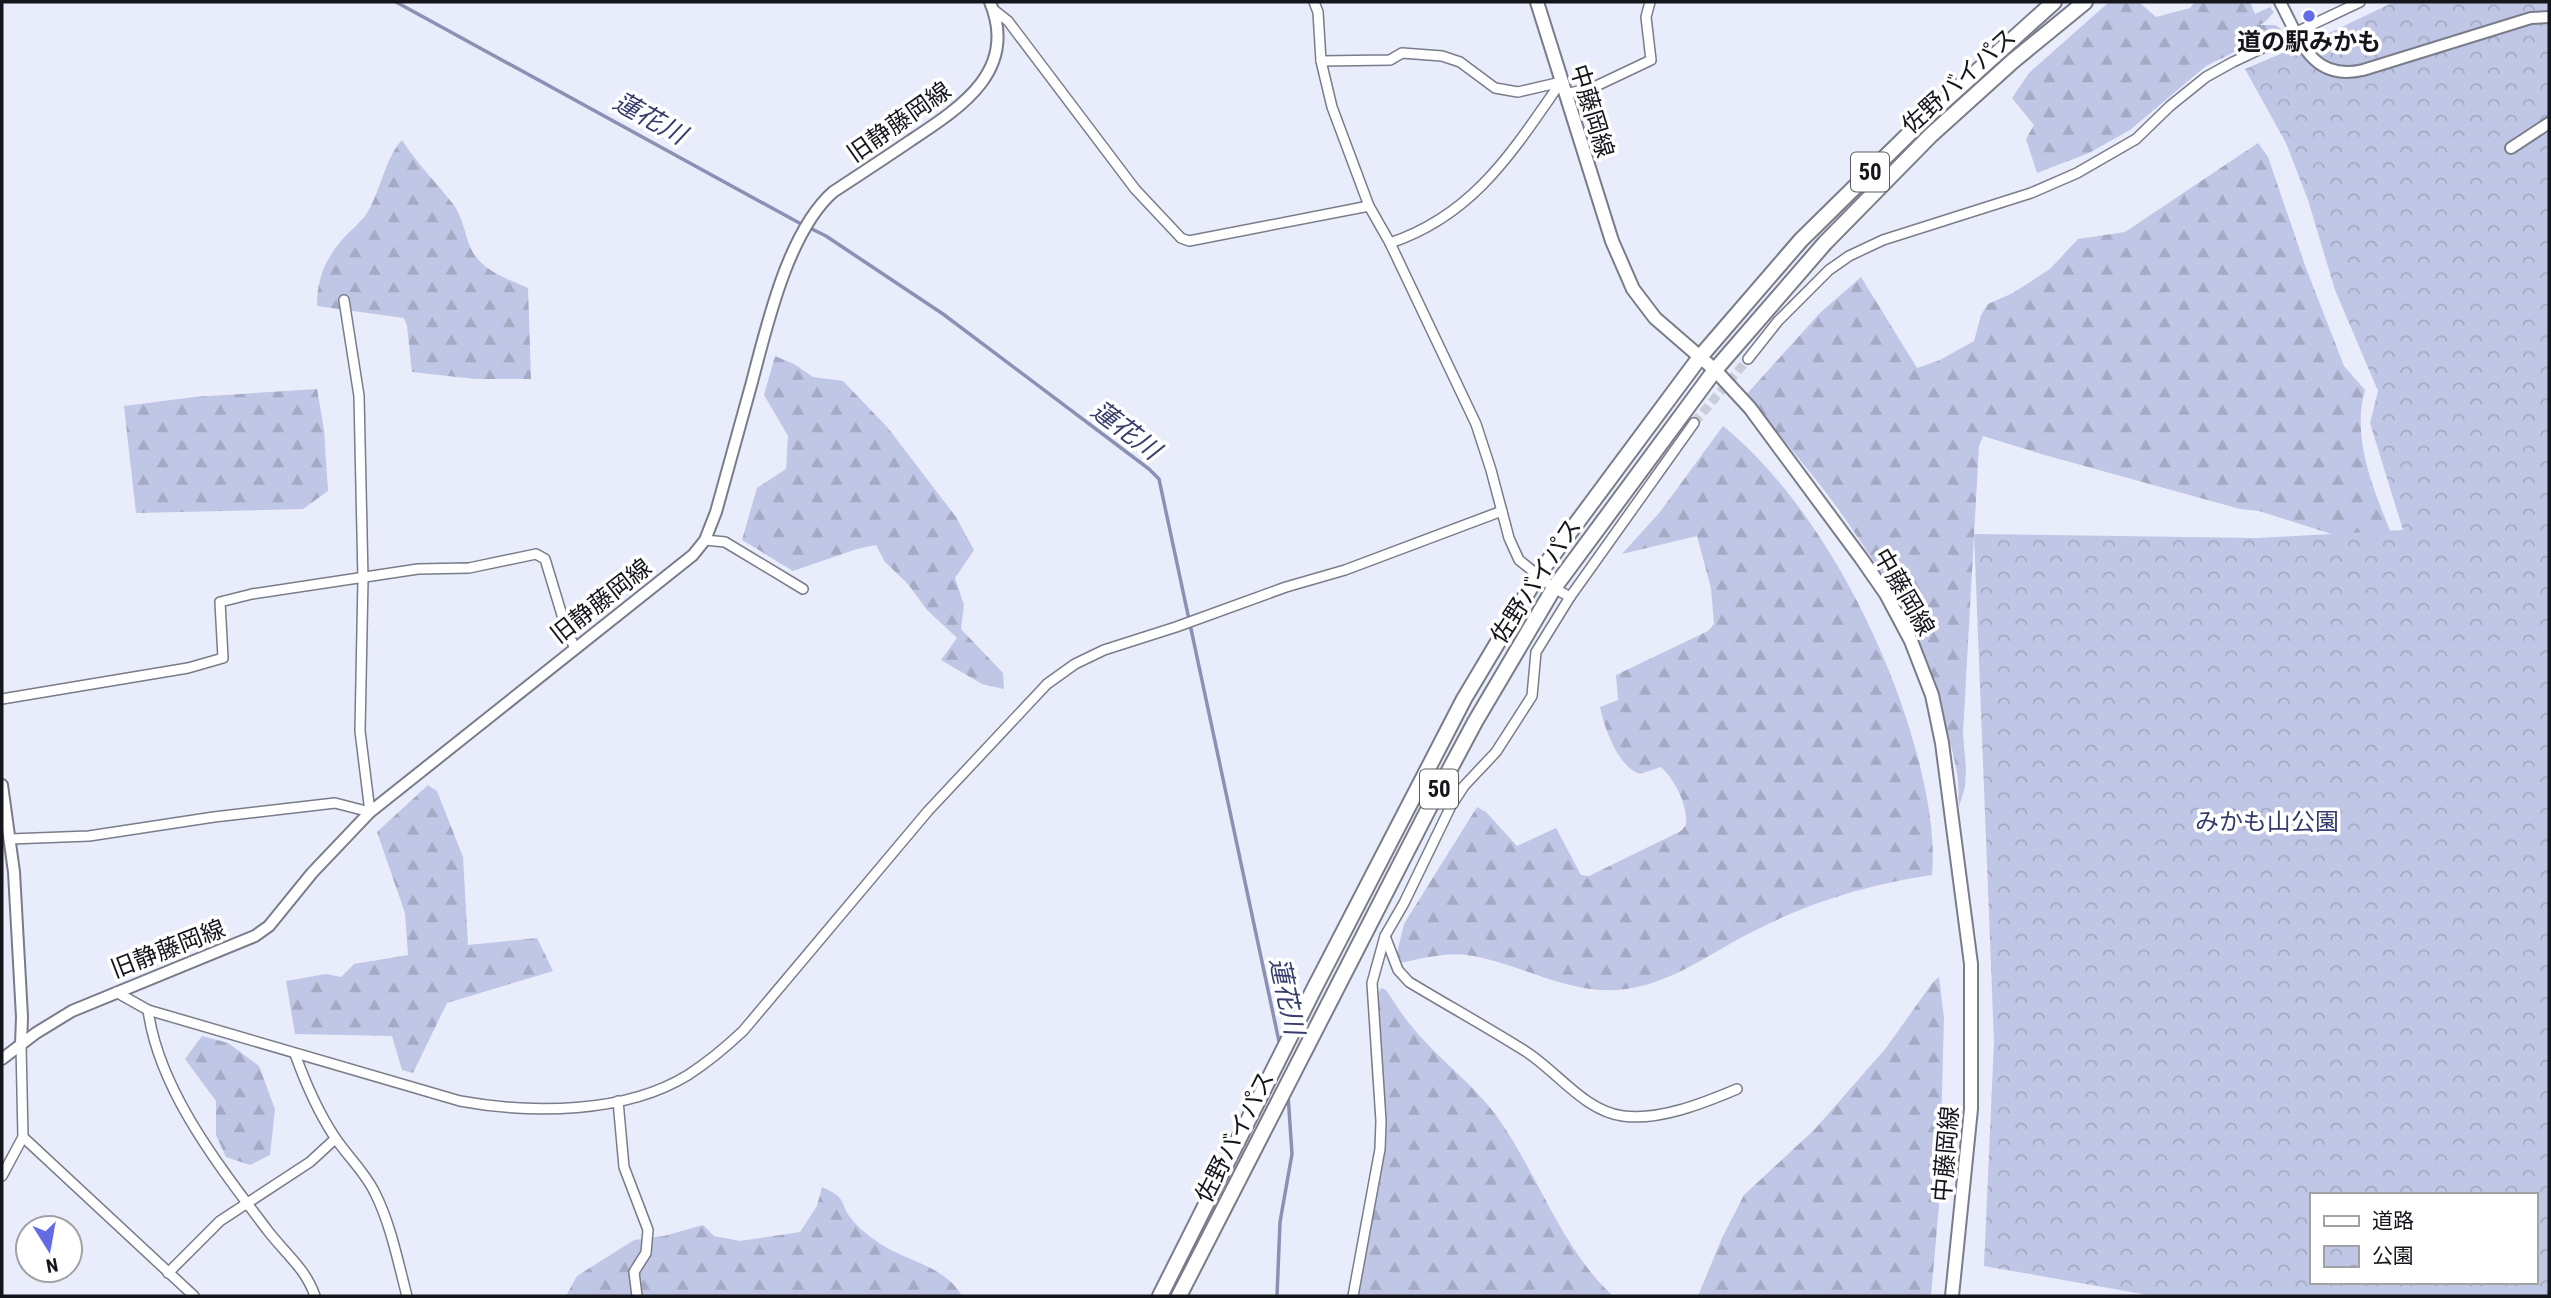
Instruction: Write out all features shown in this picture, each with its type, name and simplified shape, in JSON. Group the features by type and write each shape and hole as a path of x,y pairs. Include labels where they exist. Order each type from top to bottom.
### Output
{"highway":[{"name":"佐野バイパス","path":"1160,1296 1464,699 1538,575 1700,357 1801,240 1930,113 2054,2"},
{"name":"佐野バイパス","path":"1179,1296 1434,799 1475,722 1554,588 1715,370 1825,243 1931,135 2012,61 2084,2"}],"main road":[{"name":"中藤岡線","path":"1537,2 1612,241 1633,289 1655,318 1715,370 1749,408 1886,594 1911,641 1932,695 1942,743 1971,964 1971,1109 1952,1296"}],"street":[{"path":"1314,2 1318,12 1321,61 1332,107 1369,206 1390,243 1476,424 1509,538 1519,560 1554,588 1570,597"},
{"path":"1321,61 1390,60 1402,53 1442,56 1460,62 1495,88 1518,92 1592,88 1651,60 1646,17 1650,2"},
{"path":"2280,2 2306,51 2319,65 2339,73 2350,73 2531,18 2549,17"},
{"path":"1748,359 1787,312 1829,270 1849,257 1883,240 2031,192 2077,173 2136,139 2170,106 2206,78 2233,62 2360,2"},
{"path":"992,6 1008,21 1135,189 1181,238 1189,241 1369,206"},
{"name":"旧静藤岡線","path":"2,1059 53,1022 116,992 233,947 269,926 312,873 370,812 693,555 705,540 716,512 766,331 798,242 818,209 833,192 946,118 972,95 988,75 997,42 992,6"},
{"path":"1390,243 1431,226 1487,183 1563,88"},
{"path":"2511,148 2549,122"},
{"path":"10,839 89,836 214,817 335,803 370,812 360,731 363,579 359,396 344,300"},
{"path":"1353,1296 1380,1149 1381,1121 1372,983 1385,936 1451,806 1464,786 1496,752 1532,696 1535,652 1570,597 1694,424"},
{"path":"116,992 148,1010 433,1094 499,1108 577,1107 645,1094 686,1076 743,1031 928,811 1046,684 1075,664 1104,650 1358,565 1502,511"},
{"path":"705,540 725,542 803,589"},
{"path":"2,699 188,668 223,658 220,601 418,569 469,568 536,554 545,559 575,649"},
{"path":"2,785 10,839 22,1017 20,1045 23,1137 2,1176"},
{"path":"1385,936 1398,970 1409,982 1526,1051 1589,1102 1616,1114 1643,1117 1699,1105 1737,1089"},
{"path":"148,1010 152,1040 168,1077 198,1131 246,1202 302,1269 315,1296"},
{"path":"295,1054 308,1090 335,1139 375,1193 385,1217 407,1296"},
{"path":"618,1101 625,1167 648,1230 646,1253 634,1272 637,1296"},
{"path":"23,1137 194,1296"},
{"path":"168,1273 220,1221 310,1161 335,1139"}],"green space":[{"path":"2109,2 2139,2 2156,17 2190,8 2195,2 2250,2 2255,14 2270,7 2274,12 2260,25 2275,25 2281,29 2206,66 2130,130 2089,153 2037,173 2026,139 2034,125 2012,98 2029,73"},
{"name":"みかも山公園","path":"2394,2 2549,2 2549,1296 2154,1296 1984,1266 1994,1042 1974,534 2257,538 2403,530 2370,423 2378,391 2335,290 2308,200 2286,143 2245,69"},
{"path":"402,140 456,209 473,253 486,267 528,288 531,379 475,379 412,372 404,318 317,306 320,280 330,256 367,213 391,157"},
{"path":"2258,143 2268,157 2306,268 2344,366 2365,390 2361,411 2364,453 2376,496 2400,556 2259,511 2240,509 1983,436 1979,446 1963,733 1965,787 1959,807 1956,765 1928,672 1888,586 1837,507 1745,396 1821,312 1861,277 1917,368 1940,360 1974,341 1981,315 1988,304 2013,293 2050,269 2078,239 2125,232"},
{"path":"775,356 794,364 813,377 843,381 888,428 956,517 974,550 955,578 964,605 961,629 1003,673 1004,689 982,684 941,660 957,638 927,610 908,584 885,562 876,545 793,571 742,540 757,488 786,469 788,436 764,395"},
{"path":"317,389 324,430 328,491 303,509 136,513 124,406 194,397"},
{"path":"1723,426 1758,458 1790,496 1820,538 1871,630 1892,677 1921,770 1931,822 1932,875 1883,884 1814,905 1746,935 1674,975 1626,989 1605,990 1566,984 1467,955 1441,955 1399,963 1397,953 1404,924 1477,807 1486,812 1517,846 1556,828 1581,875 1589,876 1681,831 1686,825 1683,801 1671,779 1661,767 1640,774 1625,763 1609,735 1600,707 1618,700 1616,675 1708,631 1714,624 1711,588 1697,536 1622,554 1660,512"},
{"path":"428,785 437,791 463,857 468,945 537,938 553,971 447,1003 413,1073 402,1070 392,1036 295,1034 286,981 326,974 341,977 354,964 408,955 405,913 377,832"},
{"path":"1939,977 1944,1018 1939,1205 1931,1296 1698,1296 1722,1238 1744,1195 1815,1129 1886,1048"},
{"path":"1381,988 1386,990 1424,1041 1489,1106 1513,1140 1578,1256 1613,1296 1347,1296 1372,1177 1375,1120 1370,1041 1371,1022"},
{"path":"202,1036 228,1043 259,1066 275,1109 270,1155 250,1165 226,1157 216,1135 216,1101 185,1059"},
{"path":"822,1187 837,1195 849,1216 869,1236 945,1277 962,1296 566,1296 577,1276 634,1240 664,1236 703,1225 714,1236 740,1241 800,1232 817,1206"}],"waterway":[{"name":"蓮花川","path":"396,2 803,225"},
{"name":"蓮花川","path":"810,228 943,314 1159,479 1280,1046"},
{"name":"蓮花川","path":"1277,1296 1280,1222 1292,1154 1288,1095"}],"tunnel":[{"path":"1694,423 1748,359"}],"place":[{"name":"道の駅みかも","path":"2309,16"}]}
